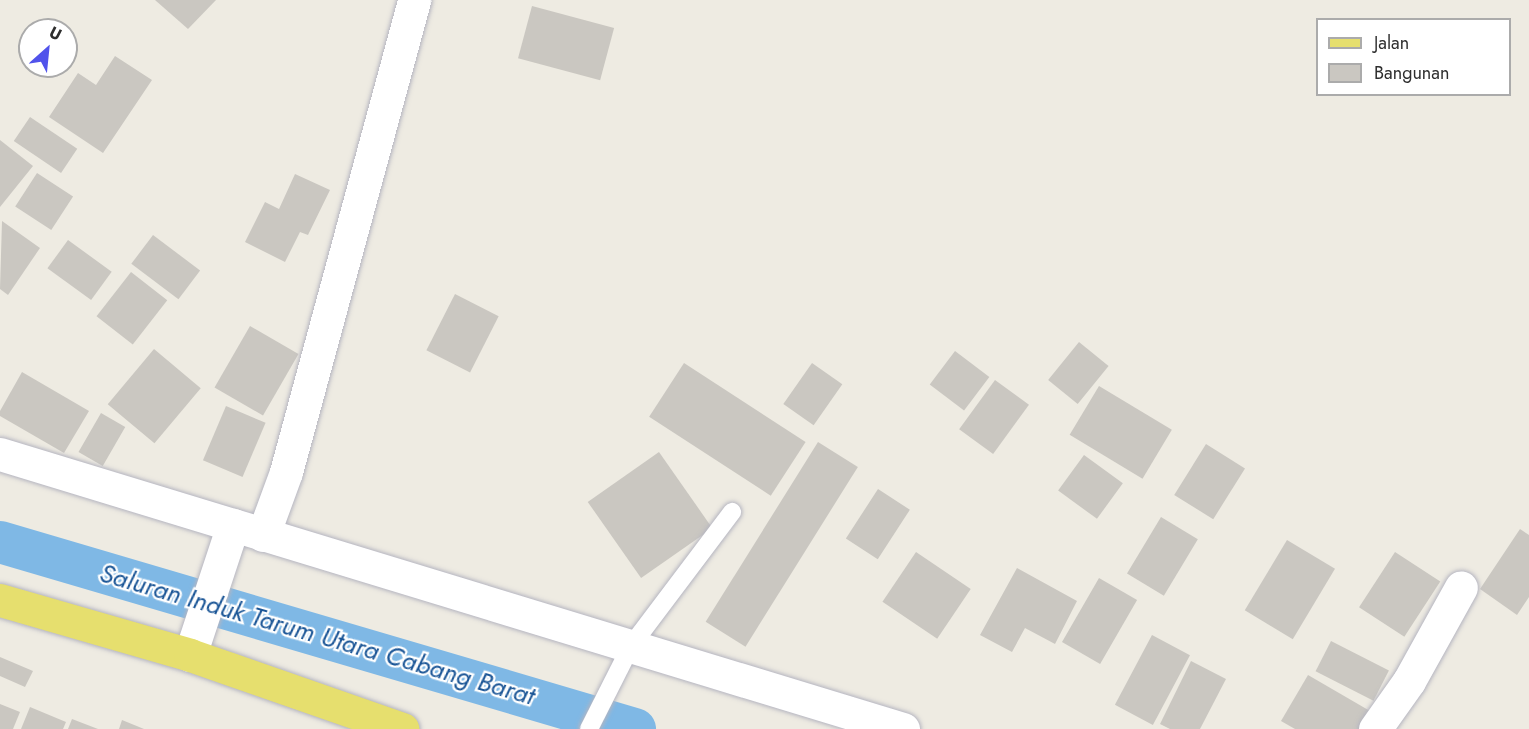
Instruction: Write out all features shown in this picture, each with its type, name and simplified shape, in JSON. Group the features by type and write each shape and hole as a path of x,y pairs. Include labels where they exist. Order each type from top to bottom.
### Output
{"main road":[{"path":"0,600 190,655 403,729"}],"street":[{"path":"190,655 206,609 241,536 286,472 414,0"},
{"path":"0,454 241,536 631,646 903,729"},
{"path":"1375,729 1409,681 1461,586"}],"lane":[{"path":"589,729 631,646 732,512"}],"building":[{"path":"155,0 216,0 188,29"},
{"path":"532,6 614,28 600,80 518,58"},
{"path":"115,56 152,80 103,153 49,117 75,78 78,78 78,73 96,85"},
{"path":"30,117 77,149 61,173 14,141"},
{"path":"0,140 33,166 0,207"},
{"path":"37,173 73,196 51,230 15,207"},
{"path":"295,174 330,190 308,235 300,232 285,262 245,242 265,202 279,209"},
{"path":"2,221 40,248 8,295 0,289"},
{"path":"153,235 200,271 178,299 131,264"},
{"path":"68,240 112,272 91,300 47,268"},
{"path":"131,272 167,300 133,344 97,316"},
{"path":"455,294 499,316 470,372 426,350"},
{"path":"250,326 298,354 263,415 214,387"},
{"path":"1079,342 1109,366 1078,404 1048,380"},
{"path":"154,349 201,388 154,443 108,404"},
{"path":"955,351 989,377 964,410 930,385"},
{"path":"684,363 806,442 771,496 649,417"},
{"path":"812,363 842,384 814,425 783,404"},
{"path":"22,372 89,411 64,453 0,416 0,411"},
{"path":"995,380 1029,405 993,454 959,429"},
{"path":"1099,386 1172,430 1143,479 1070,435"},
{"path":"226,406 266,423 243,477 203,460"},
{"path":"101,413 125,427 103,466 78,452"},
{"path":"818,442 858,467 746,647 706,622"},
{"path":"1206,444 1245,468 1213,519 1174,495"},
{"path":"659,452 712,528 641,578 588,502"},
{"path":"1084,455 1123,483 1097,519 1058,491"},
{"path":"878,489 910,510 878,559 846,538"},
{"path":"1161,517 1198,539 1164,596 1127,574"},
{"path":"1520,529 1529,535 1529,597 1517,615 1480,589"},
{"path":"1287,540 1335,569 1293,639 1245,610"},
{"path":"916,552 971,589 937,639 882,602"},
{"path":"1395,552 1440,581 1404,637 1359,607"},
{"path":"1017,568 1077,601 1055,644 1025,628 1012,652 980,635"},
{"path":"1099,578 1137,600 1100,664 1062,642"},
{"path":"1152,635 1190,655 1153,725 1115,705"},
{"path":"1331,641 1389,671 1373,701 1316,671"},
{"path":"0,657 33,671 25,687 0,676"},
{"path":"1191,661 1226,679 1200,729 1170,729 1160,724"},
{"path":"1308,675 1370,711 1360,729 1295,729 1281,721"},
{"path":"0,704 20,712 13,729 0,729"},
{"path":"30,707 66,722 63,729 21,729"},
{"path":"72,719 98,729 68,729"},
{"path":"122,720 144,729 119,729"}],"waterway":[{"name":"Saluran Induk Tarum Utara Cabang Barat","path":"0,542 635,729"}]}
